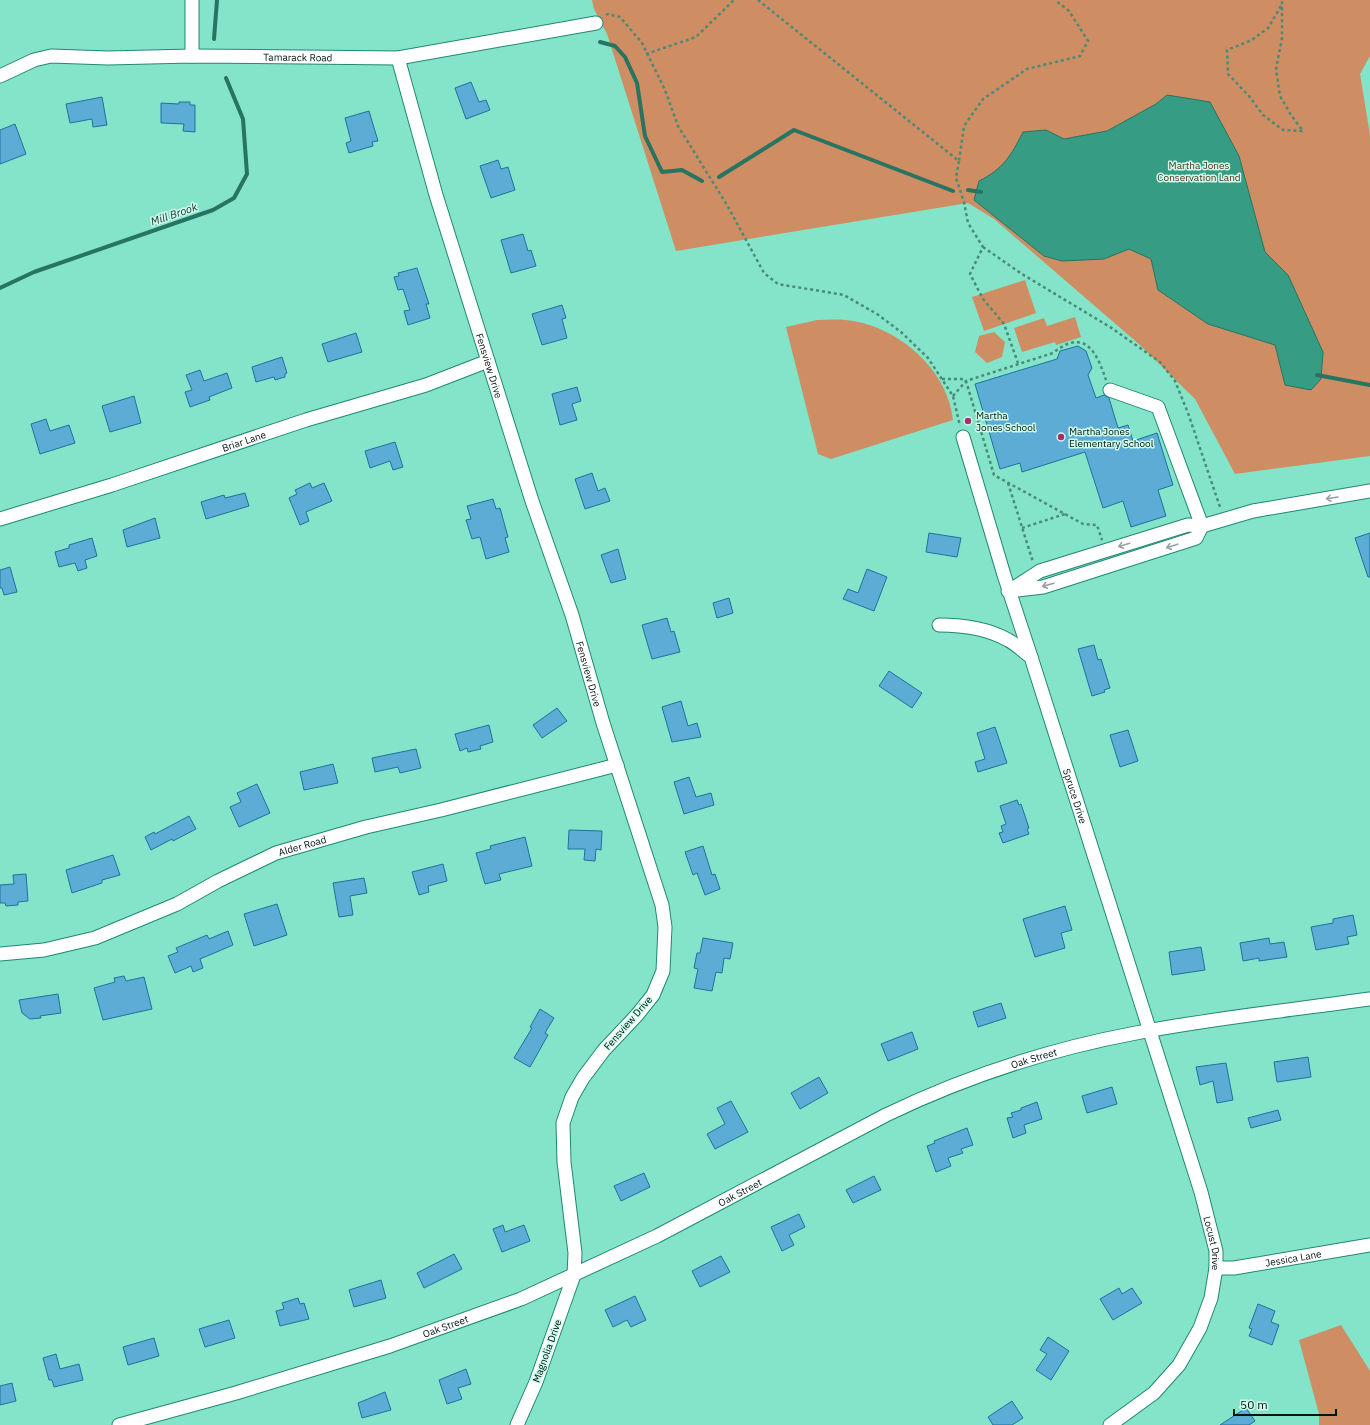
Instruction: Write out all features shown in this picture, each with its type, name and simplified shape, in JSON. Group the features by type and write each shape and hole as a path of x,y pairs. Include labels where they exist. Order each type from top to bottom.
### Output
{"street":[{"path":"192,0 192,56"},
{"name":"Tamarack Road","path":"0,76 34,60 51,56 108,58 192,56 398,58 596,23"},
{"name":"Fensview Drive","path":"398,58 436,195 532,501 572,615 617,765 662,905 665,927 663,971 653,995 604,1050 583,1078 572,1096 563,1124 564,1162 575,1253 574,1275"},
{"name":"Briar Lane","path":"0,519 112,485 306,420 426,385 488,361"},
{"path":"1008,591 1043,587 1196,538 1202,526 1158,407 1110,390"},
{"name":"Spruce Drive","path":"963,437 1008,591 1031,657 1150,1031"},
{"path":"1008,591 1040,571 1188,524 1202,526 1253,511 1370,491"},
{"path":"939,625 958,625 981,629 1008,640 1031,657"},
{"name":"Alder Road","path":"0,954 44,950 95,938 177,904 218,880 276,853 366,827 441,810 617,765"},
{"name":"Oak Street","path":"119,1425 236,1393 390,1346 521,1299 664,1233 866,1124 911,1103 999,1069 1074,1047 1150,1031 1370,999"},
{"name":"Locust Drive","path":"1110,1425 1154,1393 1179,1365 1200,1328 1211,1298 1216,1268 1214,1240 1201,1192 1150,1031"},
{"name":"Jessica Lane","path":"1216,1268 1234,1268 1370,1245"},
{"name":"Magnolia Drive","path":"517,1425 536,1382 574,1275"}],"path":[{"path":"646,54 696,37 734,0"},
{"path":"758,0 959,161"},
{"path":"1055,0 1069,11 1088,41 1080,56 1027,69 983,99 964,126 956,178 964,202 968,222 983,247 1022,274 1110,327 1160,362 1175,381 1188,413 1224,519"},
{"path":"1281,6 1268,28 1252,40 1227,50 1228,74 1249,96 1263,114 1284,130 1303,131 1291,115 1280,96 1276,69 1282,38 1282,0"},
{"path":"596,23 608,14 620,17 642,43 646,54 665,90 678,126 735,217 764,273 778,284 844,295 901,332 928,358 953,396 963,437"},
{"path":"983,247 970,274 983,299 1004,324 1018,363"},
{"path":"953,396 966,381 1018,363 1053,353 1061,346 1077,341 1085,343 1091,348 1099,360 1110,390"},
{"path":"942,379 954,378 966,381"},
{"path":"966,381 994,475 1083,524 1097,525 1106,551"},
{"path":"1008,482 1034,566"},
{"path":"1022,528 1065,514"}],"green space":[{"name":"Martha Jones Conservation Land","path":"592,0 1370,0 1370,56 1360,74 1370,135 1370,456 1235,474 1195,399 1140,345 994,219 968,203 676,251 607,34 594,9"},
{"path":"1025,280 1036,313 984,331 972,297"},
{"path":"1075,317 1081,337 1056,345 1055,342 1022,352 1014,328 1044,318 1047,326"},
{"path":"817,320 842,320 864,323 882,330 900,340 916,352 930,367 941,383 949,401 953,420 831,459 818,454 786,327"},
{"path":"994,332 1005,342 1002,357 987,363 975,352 979,336"},
{"path":"1341,1325 1370,1371 1370,1425 1319,1425 1319,1414 1299,1340"}],"shaded area":[{"path":"1167,95 1210,102 1239,156 1265,252 1288,275 1323,352 1321,379 1311,390 1285,385 1275,345 1208,324 1158,290 1151,259 1129,249 1104,259 1062,261 1044,256 974,200 979,181 994,172 1006,161 1023,132 1046,130 1064,139 1107,131 1156,104"}],"building":[{"path":"471,82 479,102 486,100 490,110 466,119 455,88"},
{"path":"102,97 107,125 93,127 92,119 70,123 66,104"},
{"path":"179,102 190,102 190,105 195,105 195,132 183,131 184,124 161,123 161,103 179,104"},
{"path":"369,111 378,141 372,142 373,146 349,153 346,143 351,141 345,118"},
{"path":"15,124 26,154 0,164 0,130"},
{"path":"498,160 501,169 508,167 515,190 491,198 480,166"},
{"path":"523,234 528,251 531,250 536,266 511,273 501,240"},
{"path":"417,268 429,304 426,304 430,318 408,325 404,311 410,310 403,289 398,290 394,277 399,276 398,273"},
{"path":"562,305 566,318 562,319 567,338 542,345 532,314"},
{"path":"356,333 362,352 328,362 322,344"},
{"name":"Martha Jones Elementary School","path":"1078,346 1086,351 1092,368 1088,375 1096,398 1104,395 1109,398 1118,428 1128,425 1133,441 1157,433 1173,485 1158,490 1166,516 1131,527 1123,501 1103,508 1085,452 1022,472 1020,463 1000,469 975,384 1057,359 1060,351"},
{"path":"282,357 287,373 285,374 285,377 275,380 274,377 256,382 252,367"},
{"path":"200,370 204,381 227,373 232,388 209,397 210,400 190,407 185,392 192,390 186,375"},
{"path":"577,387 581,401 572,404 577,420 560,425 552,394"},
{"path":"134,396 141,423 110,432 102,406"},
{"path":"46,419 50,431 69,425 75,443 40,454 31,424"},
{"path":"395,442 403,467 393,470 390,461 370,468 365,451"},
{"path":"592,473 598,491 605,488 610,501 585,509 575,479"},
{"path":"310,483 312,488 324,483 332,501 306,512 309,521 300,525 289,498 297,494 295,490"},
{"path":"245,493 249,506 206,519 201,502 224,495 225,498"},
{"path":"493,499 496,509 500,508 508,537 505,538 509,552 486,559 480,537 472,539 466,520 471,519 467,506"},
{"path":"155,518 160,538 127,547 123,530"},
{"path":"929,533 961,538 957,557 926,552"},
{"path":"1370,533 1370,577 1368,577 1355,538"},
{"path":"92,538 97,556 85,560 87,568 78,571 75,563 59,567 55,552 69,548 69,545"},
{"path":"618,549 626,579 611,583 601,555"},
{"path":"10,567 17,592 4,595 2,588 0,588 0,570"},
{"path":"867,569 887,577 874,611 843,599 848,589 858,593"},
{"path":"729,598 733,613 717,618 713,603"},
{"path":"667,618 671,632 674,631 680,652 652,659 642,625"},
{"path":"1094,645 1098,660 1101,659 1110,688 1104,690 1105,692 1092,696 1078,649"},
{"path":"889,671 922,693 912,708 879,686"},
{"path":"681,701 688,726 697,723 701,737 672,742 662,707"},
{"path":"557,708 567,721 542,738 533,725"},
{"path":"489,725 493,742 480,746 481,749 468,752 467,748 460,751 455,734"},
{"path":"995,727 1007,763 978,772 975,762 985,759 977,733"},
{"path":"1128,730 1138,761 1120,767 1110,735"},
{"path":"416,749 421,768 400,773 398,767 375,772 372,758"},
{"path":"333,764 338,783 304,790 300,772"},
{"path":"689,777 696,797 711,793 714,805 684,814 674,782"},
{"path":"257,784 270,813 239,827 230,807 241,802 237,793"},
{"path":"1017,800 1019,805 1021,804 1029,828 1027,829 1029,834 1003,843 999,833 1003,832 1001,826 1006,824 1000,806"},
{"path":"189,816 196,829 151,850 145,837 154,832 155,834"},
{"path":"569,830 602,831 601,850 596,849 595,861 584,860 585,849 568,849"},
{"path":"525,837 532,866 499,874 501,880 485,884 476,853 491,849 490,846"},
{"path":"703,846 712,875 715,874 720,889 705,895 697,873 693,875 685,852"},
{"path":"113,855 120,875 102,880 102,883 72,893 66,870"},
{"path":"443,864 447,881 428,886 429,892 419,895 412,872"},
{"path":"26,874 28,901 18,902 18,905 6,906 5,903 0,903 0,885 14,884 13,875"},
{"path":"364,878 367,893 350,896 353,915 339,917 333,883"},
{"path":"277,904 287,935 254,946 244,914"},
{"path":"1065,906 1072,930 1061,933 1065,948 1035,957 1023,919"},
{"path":"1353,915 1357,935 1347,937 1349,944 1316,950 1311,927 1333,923 1333,919"},
{"path":"228,931 233,945 200,959 203,968 193,972 191,966 175,973 168,956 178,952 176,948 207,935 209,939"},
{"path":"703,938 733,943 730,959 724,958 722,973 716,972 712,991 694,988 698,969 694,968 697,953 700,953"},
{"path":"1269,938 1270,944 1284,942 1287,957 1259,961 1259,958 1243,961 1240,943"},
{"path":"1201,947 1205,970 1172,975 1169,952"},
{"path":"124,976 126,981 144,977 152,1009 103,1020 94,988 115,982 114,978"},
{"path":"58,994 61,1013 30,1019 22,1013 19,1000"},
{"path":"1001,1003 1006,1018 978,1027 973,1012"},
{"path":"540,1009 554,1018 545,1033 548,1035 530,1067 514,1058 532,1028 530,1027"},
{"path":"912,1032 918,1049 888,1061 881,1044"},
{"path":"1308,1057 1311,1077 1277,1082 1274,1062"},
{"path":"1226,1063 1233,1100 1217,1103 1213,1081 1200,1085 1196,1067"},
{"path":"819,1077 828,1093 800,1109 791,1093"},
{"path":"1112,1087 1117,1104 1087,1113 1082,1096"},
{"path":"731,1101 748,1132 715,1149 707,1134 725,1124 717,1108"},
{"path":"1037,1102 1042,1119 1024,1125 1026,1133 1013,1138 1007,1118 1013,1117 1011,1113"},
{"path":"1278,1110 1281,1120 1251,1128 1248,1118"},
{"path":"967,1128 973,1145 961,1149 963,1153 948,1158 951,1166 936,1172 927,1146 935,1143 934,1141"},
{"path":"644,1173 650,1187 621,1201 614,1186"},
{"path":"874,1176 881,1190 853,1203 846,1190"},
{"path":"799,1214 805,1227 789,1235 794,1245 782,1251 771,1227"},
{"path":"503,1225 505,1232 524,1225 530,1241 502,1252 493,1229"},
{"path":"454,1254 462,1269 424,1288 417,1273"},
{"path":"721,1256 730,1272 700,1287 692,1271"},
{"path":"381,1280 386,1298 354,1307 349,1290"},
{"path":"1119,1288 1122,1294 1132,1288 1142,1303 1113,1320 1100,1299"},
{"path":"635,1296 646,1320 631,1327 627,1320 613,1327 605,1310"},
{"path":"298,1298 300,1304 304,1303 309,1319 280,1326 276,1311 284,1309 282,1303"},
{"path":"1258,1304 1275,1311 1271,1322 1279,1325 1272,1345 1249,1336 1252,1329 1249,1328"},
{"path":"229,1320 235,1338 205,1347 199,1329"},
{"path":"1048,1337 1069,1351 1051,1380 1036,1370 1047,1354 1040,1350"},
{"path":"154,1338 159,1356 128,1365 123,1347"},
{"path":"56,1354 60,1369 79,1364 83,1380 54,1387 52,1380 49,1380 43,1358"},
{"path":"466,1369 471,1384 458,1388 462,1399 447,1404 439,1380"},
{"path":"12,1383 16,1401 0,1405 0,1386"},
{"path":"385,1392 391,1410 362,1418 358,1403"},
{"path":"1012,1401 1023,1418 1012,1425 993,1425 988,1417"},
{"path":"1246,1408 1255,1421 1249,1425 1220,1425"}],"waterway":[{"name":"Mill Brook","path":"214,39 217,0"},
{"path":"600,42 615,46 625,57 637,83 645,136 662,172 682,170 702,181"},
{"name":"Mill Brook","path":"0,288 34,272 213,210 234,198 247,174 243,119 226,78"},
{"path":"719,177 794,130 953,191"},
{"path":"968,190 981,192"},
{"path":"1317,375 1370,385"}],"place":[{"name":"Martha Jones School","path":"968,421"},
{"name":"Martha Jones Elementary School","path":"1061,437"}]}
